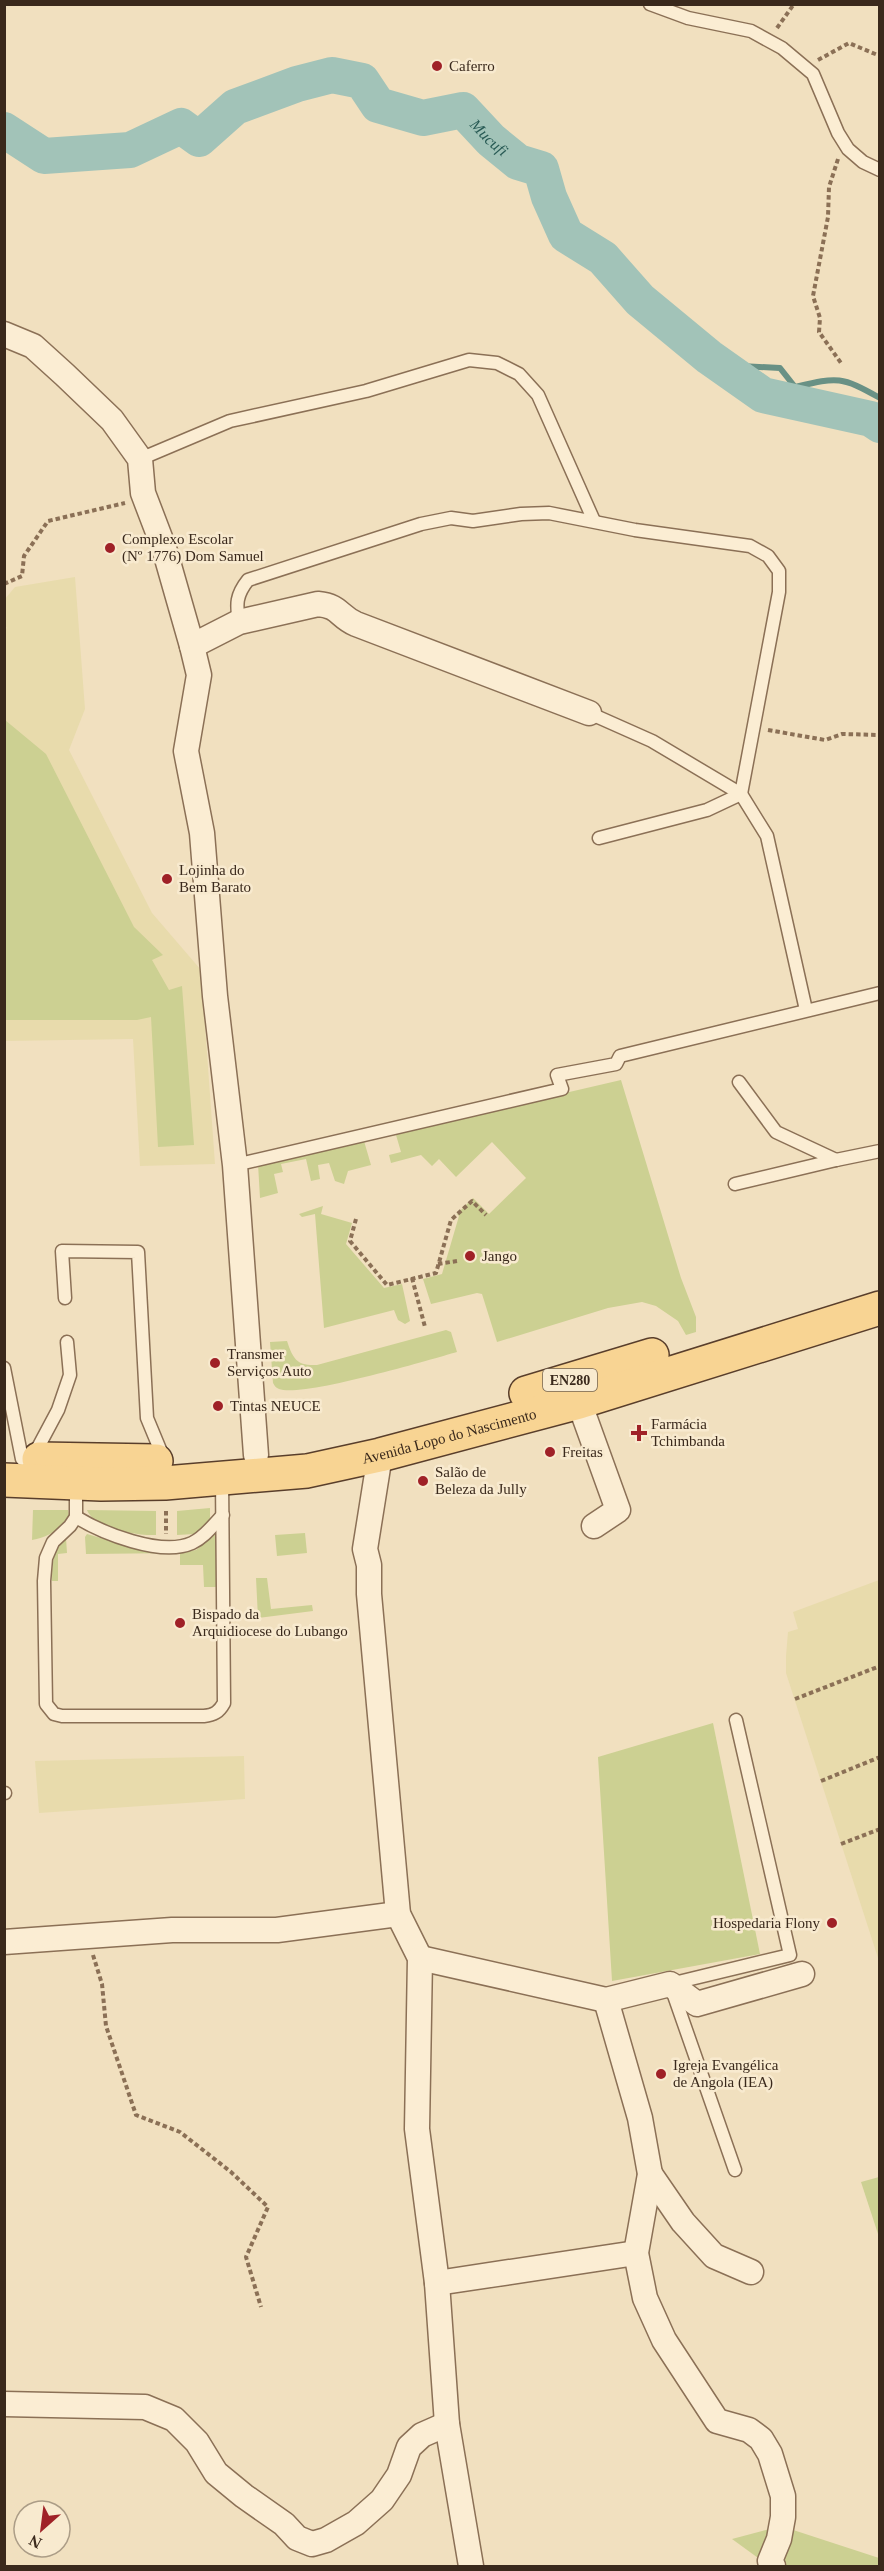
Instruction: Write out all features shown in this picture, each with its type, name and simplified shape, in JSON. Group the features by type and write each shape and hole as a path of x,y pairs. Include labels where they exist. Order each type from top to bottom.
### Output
{"main road":[{"name":"Avenida Lopo do Nascimento","path":"16,1464 164,1460 294,1451 394,1429 549,1386 879,1288"},
{"name":"Avenida Lopo do Nascimento","path":"16,1464 76,1484 165,1483 307,1471 380,1455 579,1402 879,1308"}],"street":[{"path":"4,334 33,346 65,375 112,420 140,459 146,499 164,548 192,646 198,675 186,751 202,833 214,996 235,1164 256,1455"},
{"path":"192,646 239,622 318,604 330,605 338,609 345,619 356,624 589,713"},
{"path":"579,1402 618,1510 594,1526"},
{"path":"380,1455 365,1549 369,1565 369,1594 398,1914 420,1958 417,2129 437,2283 447,2424 471,2566"},
{"path":"4,1942 172,1930 276,1930 398,1914"},
{"path":"420,1958 606,2000 670,1984 697,2004 802,1974"},
{"path":"606,2000 640,2118 650,2174 636,2253 645,2298 654,2320 717,2421 749,2430 760,2439 770,2454 783,2496 783,2517 779,2539 770,2561 773,2566"},
{"path":"650,2174 683,2222 714,2256 752,2272"},
{"path":"437,2283 636,2253"},
{"path":"4,2404 145,2407 174,2419 197,2442 216,2473 284,2524 297,2538 312,2544 326,2540 356,2523 382,2500 399,2475 409,2447 422,2434 447,2424"}],"lane":[{"path":"650,4 688,18 751,31 782,48 813,74 838,133 848,149 863,162 879,170"},
{"path":"140,459 230,421 366,391 469,360 497,363 519,374 537,395 594,521"},
{"path":"239,622 236,601 240,590 248,580 422,524 451,518 473,521 521,514 549,513 635,530 750,546 768,556 778,571 779,592 741,794"},
{"path":"589,713 652,741 741,794 767,836 806,1010"},
{"path":"599,838 707,810 741,794"},
{"path":"235,1164 562,1089 557,1074 616,1064 620,1056 879,993"},
{"path":"739,1082 776,1132 836,1160"},
{"path":"735,1184 879,1150"},
{"path":"65,1298 62,1251 138,1252 147,1418 164,1460"},
{"path":"16,1464 58,1410 70,1375 67,1342"},
{"path":"4,1368 16,1464"},
{"path":"76,1484 76,1517 53,1542 46,1558 46,1704 50,1710 62,1716 204,1716 213,1715 224,1703 222,1479"},
{"path":"76,1517 103,1531 134,1542 174,1546 189,1544 202,1537 222,1515"},
{"path":"735,2170 670,1984 790,1955 736,1720"}],"path":[{"path":"768,41 794,4"},
{"path":"804,67 849,43 879,56"},
{"path":"838,133 839,155 829,187 828,217 813,296 820,318 819,332 841,363"},
{"path":"4,584 22,576 24,556 51,519 146,499"},
{"path":"753,728 825,740 842,734 879,735"},
{"path":"356,1219 350,1241 387,1285 436,1274 452,1220 472,1201 486,1215"},
{"path":"438,1264 457,1261"},
{"path":"412,1279 425,1326"},
{"path":"166,1511 166,1540"},
{"path":"795,1699 879,1666"},
{"path":"821,1781 879,1757"},
{"path":"841,1844 879,1829"},
{"path":"87,1937 102,1984 106,2026 136,2115 180,2132 231,2172 268,2206 246,2257 261,2307"}],"shaded area":[{"path":"75,577 85,709 69,750 152,913 201,970 215,1164 140,1166 133,1039 5,1041 4,630 7,628 5,626 5,599 15,587"},
{"path":"879,1580 879,1961 786,1673 786,1656 788,1632 798,1629 793,1612"},
{"path":"244,1756 245,1799 39,1813 35,1761"}],"green space":[{"path":"5,720 46,754 134,927 163,955 152,960 169,990 182,986 194,1145 158,1147 151,1017 137,1020 5,1020"},
{"path":"621,1080 681,1278 696,1317 696,1332 686,1335 678,1321 656,1306 642,1302 608,1308 497,1342 482,1294 477,1293 431,1304 423,1279 442,1274 459,1216 457,1214 473,1198 489,1214 526,1178 492,1142 456,1177 439,1159 432,1166 421,1155 391,1163 389,1155 401,1152 396,1135 364,1141 371,1165 348,1171 344,1184 335,1181 329,1163 318,1165 320,1179 311,1181 306,1159 281,1164 283,1172 274,1174 278,1193 260,1198 258,1164"},
{"path":"323,1206 321,1214 352,1223 346,1244 384,1288 402,1284 410,1321 405,1324 398,1320 394,1310 324,1328 315,1214 302,1217 299,1214"},
{"path":"446,1330 451,1332 457,1352 366,1377 312,1388 279,1389 273,1383 270,1342 287,1341 291,1352 300,1363 317,1365"},
{"path":"210,1508 210,1519 195,1534 177,1535 177,1511"},
{"path":"33,1510 68,1510 69,1515 53,1532 32,1540"},
{"path":"87,1510 156,1511 156,1535 128,1533 107,1527 91,1517"},
{"path":"216,1533 217,1587 204,1587 203,1565 180,1565 180,1553 86,1554 85,1537 87,1534 149,1552 181,1552 196,1550"},
{"path":"305,1533 307,1553 277,1556 275,1535"},
{"path":"63,1537 66,1538 67,1553 58,1554 58,1581 52,1581 55,1552"},
{"path":"256,1578 267,1578 271,1609 312,1605 313,1611 258,1618"},
{"path":"713,1723 760,1954 612,1981 598,1757"},
{"path":"880,2177 879,2237 861,2182"},
{"path":"781,2526 879,2558 879,2566 769,2566 732,2539"}],"waterway":[{"name":"Mucufi","path":"4,130 44,156 130,150 181,126 199,139 235,107 297,84 332,75 362,81 378,105 423,118 463,110 491,140 518,162 541,169 549,197 566,235 603,258 640,300 709,357 763,395 871,419 880,425"},
{"path":"721,365 780,368 795,387 821,381 839,380 880,398"}],"place":[{"name":"Caferro","path":"437,66"},
{"name":"Complexo Escolar (Nº 1776) Dom Samuel","path":"110,548"},
{"name":"Lojinha do Bem Barato","path":"167,879"},
{"name":"Jango","path":"470,1256"},
{"name":"Transmer Serviços Auto","path":"215,1363"},
{"name":"Tintas NEUCE","path":"218,1406"},
{"name":"Farmácia Tchimbanda","path":"639,1433"},
{"name":"Freitas","path":"550,1452"},
{"name":"Salão de Beleza da Jully","path":"423,1481"},
{"name":"Bispado da Arquidiocese do Lubango","path":"180,1623"},
{"name":"Hospedaria Flony","path":"832,1923"},
{"name":"Igreja Evangélica de Angola (IEA)","path":"661,2074"}]}
